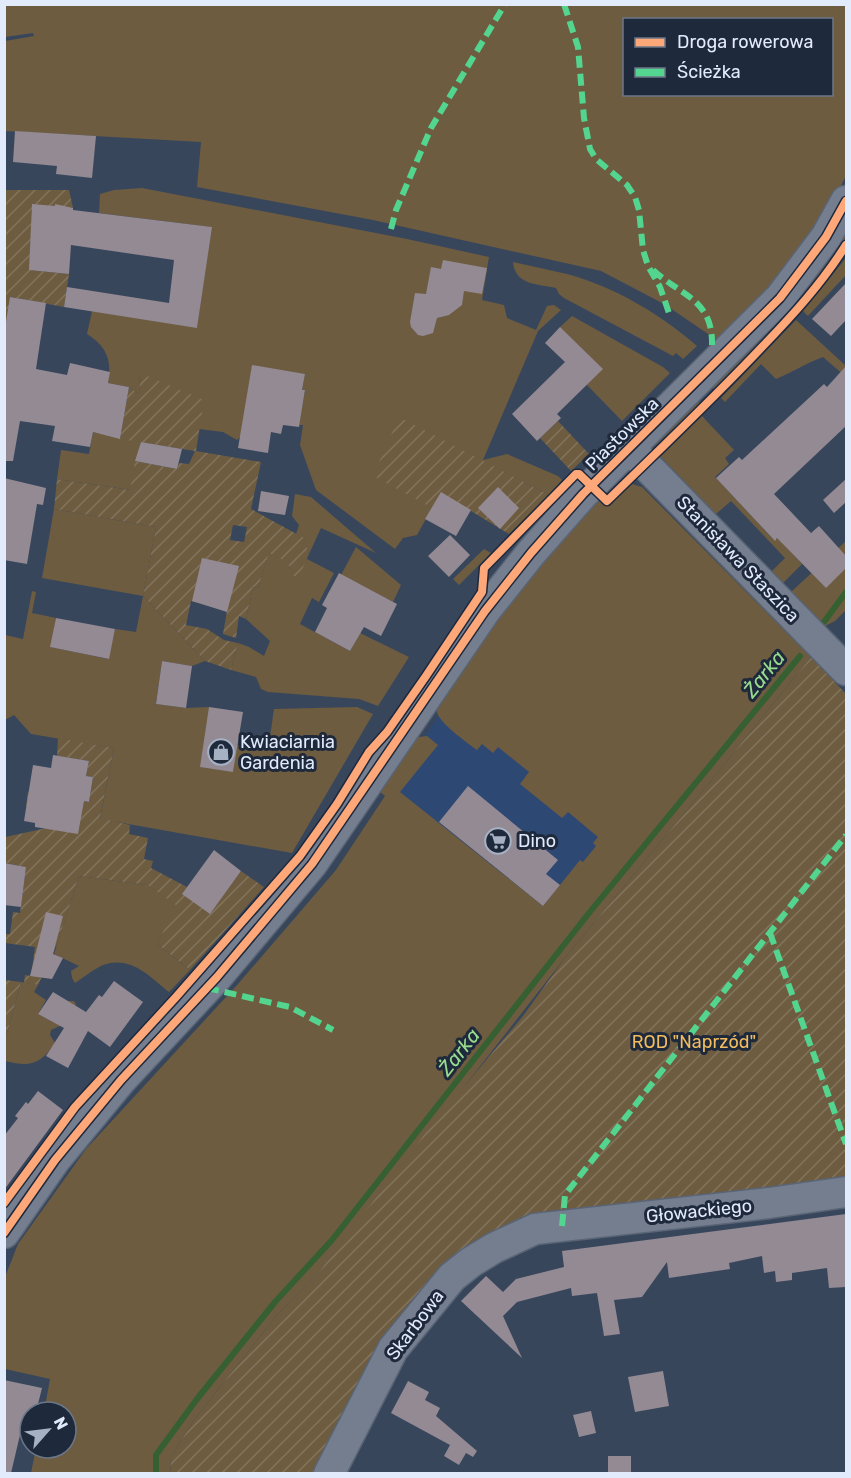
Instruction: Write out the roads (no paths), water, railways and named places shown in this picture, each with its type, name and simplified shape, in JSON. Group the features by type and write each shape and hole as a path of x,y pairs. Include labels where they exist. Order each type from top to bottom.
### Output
{"street":[{"name":"Piastowska","path":"4,1233 55,1160 121,1080 217,977 312,864 484,611 524,561 561,517 780,297 826,237 846,201"},
{"name":"Stanisława Staszica","path":"629,448 846,670"},
{"name":"Głowackiego","path":"550,1227 769,1203 846,1192"},
{"name":"Skarbowa","path":"329,1473 393,1349 452,1277 494,1248 535,1229 550,1227"}],"waterway":[{"name":"Żarka","path":"824,622 846,592"},
{"name":"Żarka","path":"156,1474 156,1455 197,1399 275,1302 332,1240 589,913 800,656"}],"place":[{"name":"Kwiaciarnia Gardenia","path":"221,752"},
{"name":"Dino","path":"498,841"}],"park label":[{"name":"ROD \"Naprzód\"","path":"694,1042"}]}
